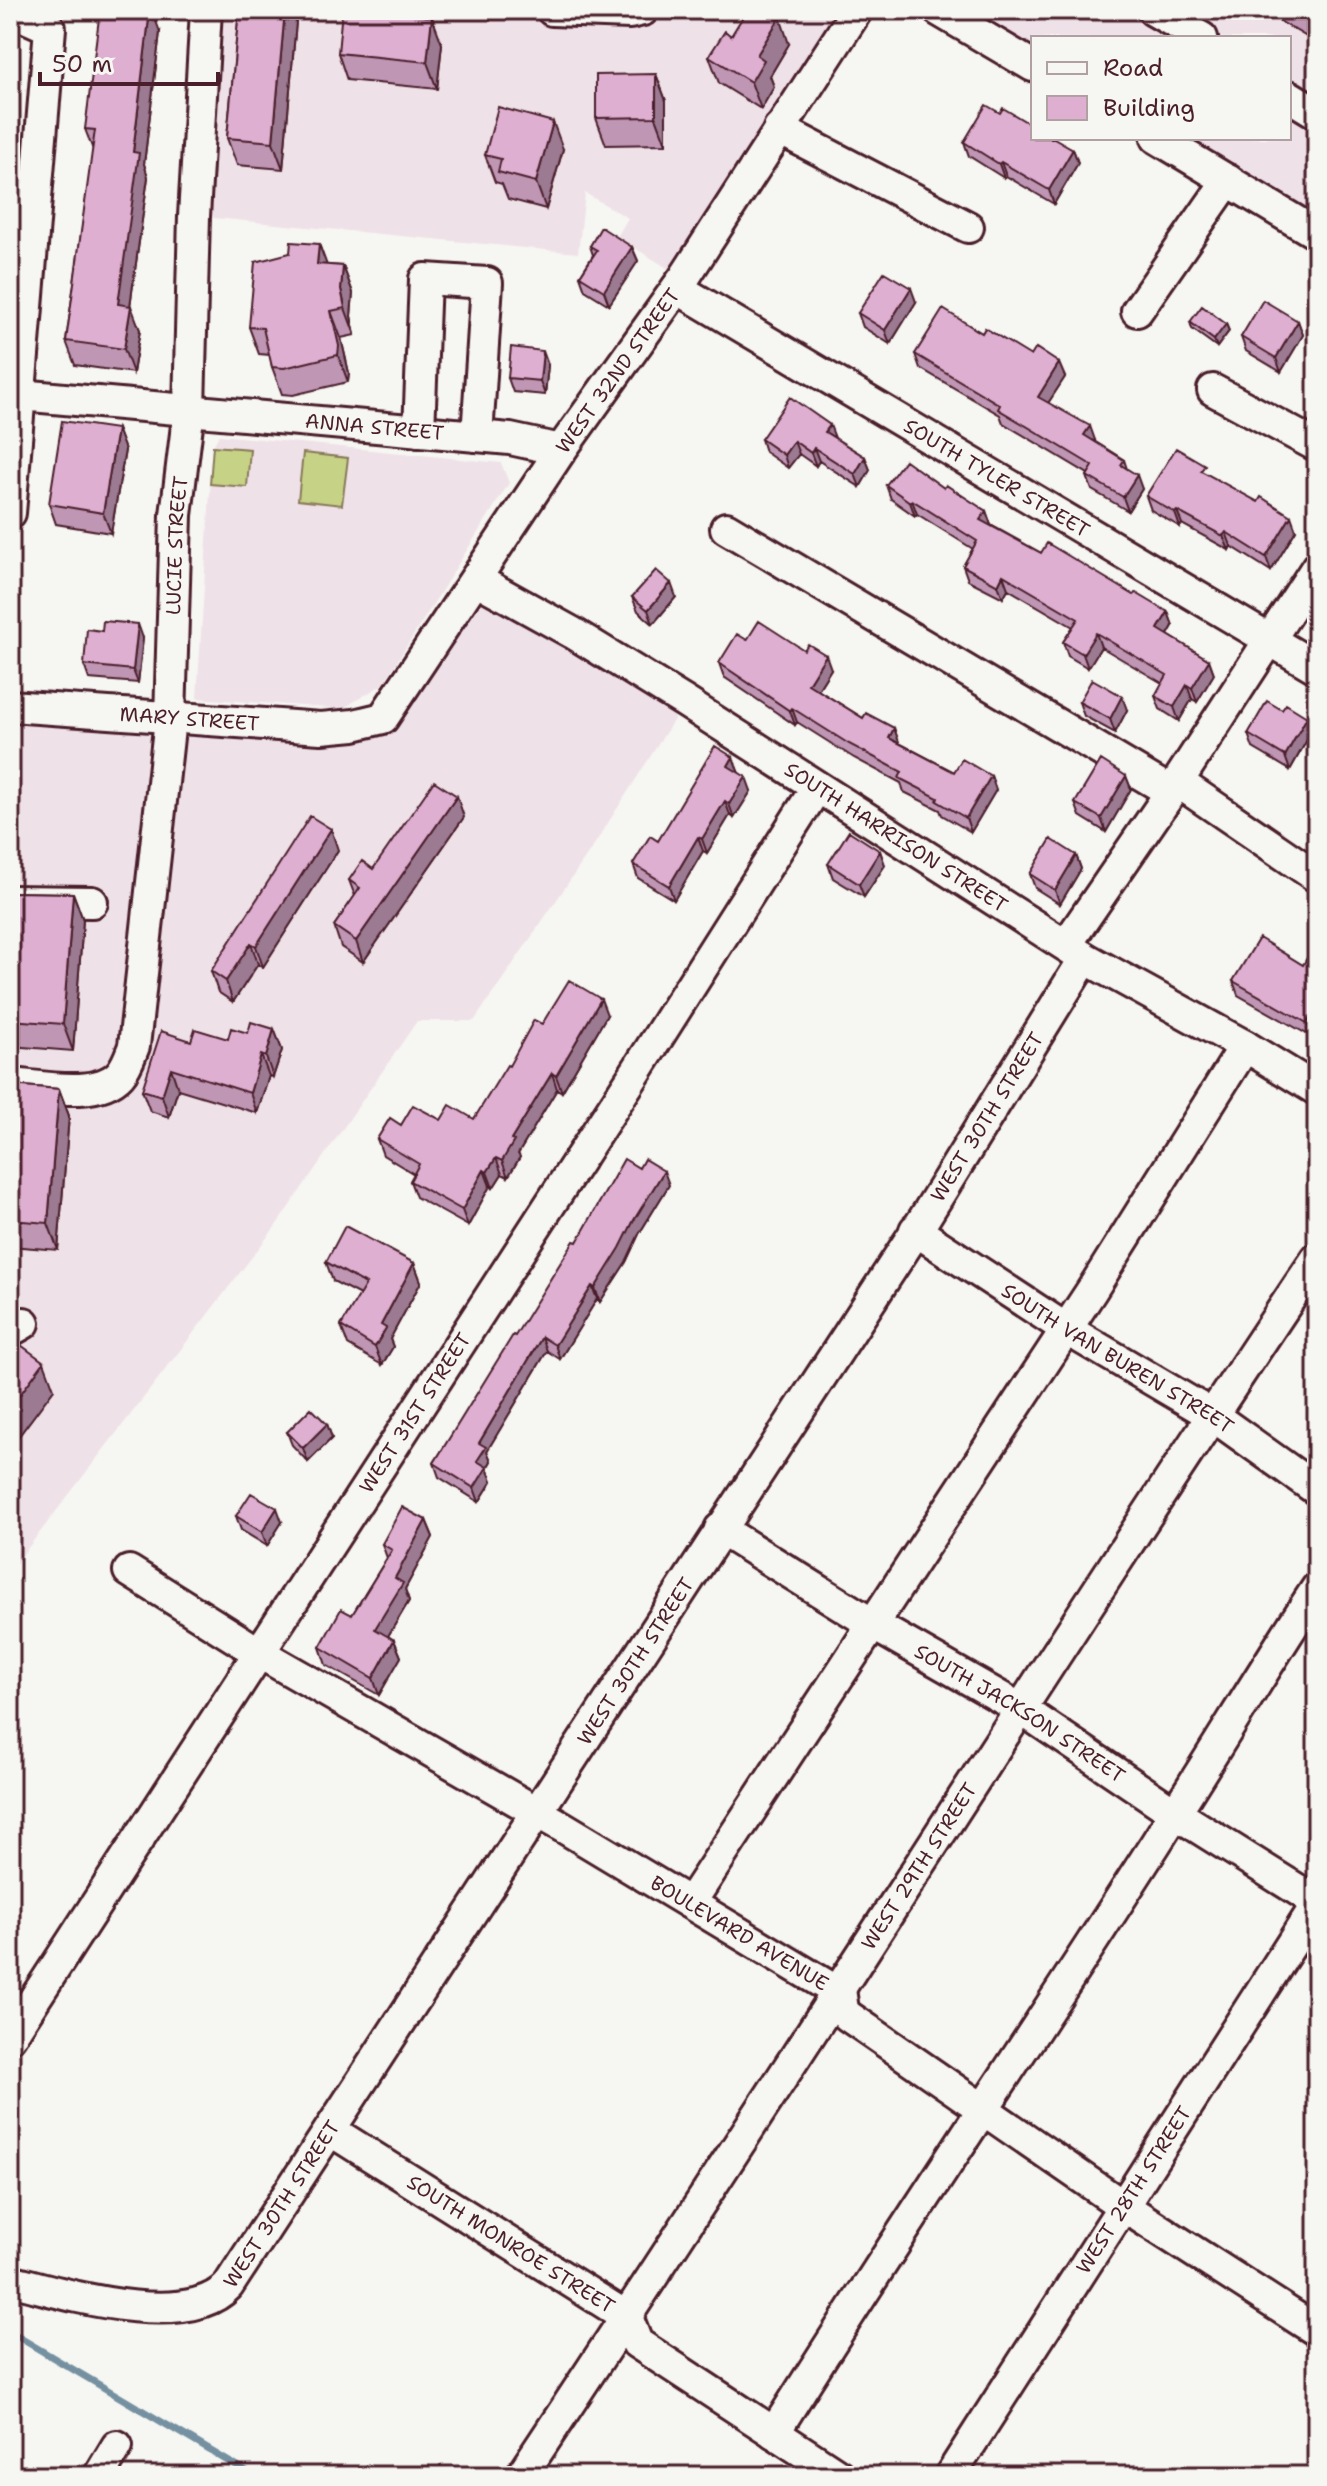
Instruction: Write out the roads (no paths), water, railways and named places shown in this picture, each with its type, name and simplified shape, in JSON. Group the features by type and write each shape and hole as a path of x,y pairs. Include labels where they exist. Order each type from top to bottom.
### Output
{"street":[{"path":"10,10 50,28 10,513"},
{"name":"LUCIE STREET","path":"10,1084 92,1090 118,1077 126,1067 134,1046 170,719 176,515 189,409 194,216 206,10"},
{"path":"552,10 634,11"},
{"name":"WEST 32ND STREET","path":"368,722 383,718 561,450 677,288 857,10"},
{"path":"938,10 1031,65"},
{"path":"1153,10 1198,36"},
{"path":"1291,97 1317,113"},
{"path":"779,129 968,227"},
{"path":"1165,140 1203,149 1228,180 1317,234"},
{"path":"1137,311 1228,180"},
{"path":"419,431 425,279 487,283 477,436"},
{"name":"SOUTH TYLER STREET","path":"677,288 1317,668"},
{"path":"1213,390 1317,446"},
{"name":"ANNA STREET","path":"20,395 510,439 561,450"},
{"path":"726,528 1174,787 1317,877"},
{"name":"WEST 30TH STREET","path":"10,2280 132,2307 187,2307 217,2298 228,2286 915,1230 1174,787 1317,567"},
{"name":"SOUTH HARRISON STREET","path":"477,580 585,640 1076,951 1317,1090"},
{"name":"MARY STREET","path":"10,706 321,728 368,722"},
{"name":"WEST 31ST STREET","path":"10,2037 626,1088 817,787"},
{"path":"10,901 92,902"},
{"path":"690,1903 1066,1329 1245,1046"},
{"name":"SOUTH VAN BUREN STREET","path":"915,1230 1066,1329 1212,1415 1317,1490"},
{"name":"WEST 29TH STREET","path":"521,2476 1317,1258"},
{"name":"SOUTH JACKSON STREET","path":"720,1529 874,1625 1021,1709 1175,1813 1317,1903"},
{"name":"BOULEVARD AVENUE","path":"129,1571 258,1652 831,1988 840,1989 843,2010 848,2016 1123,2206 1317,2331"},
{"path":"774,2433 1317,1588"},
{"name":"WEST 28TH STREET","path":"950,2476 1317,1903"},
{"name":"SOUTH MONROE STREET","path":"330,2130 627,2317 637,2343 840,2476"},
{"path":"99,2476 117,2446"}],"waterway":[{"path":"10,2332 253,2476"}]}
